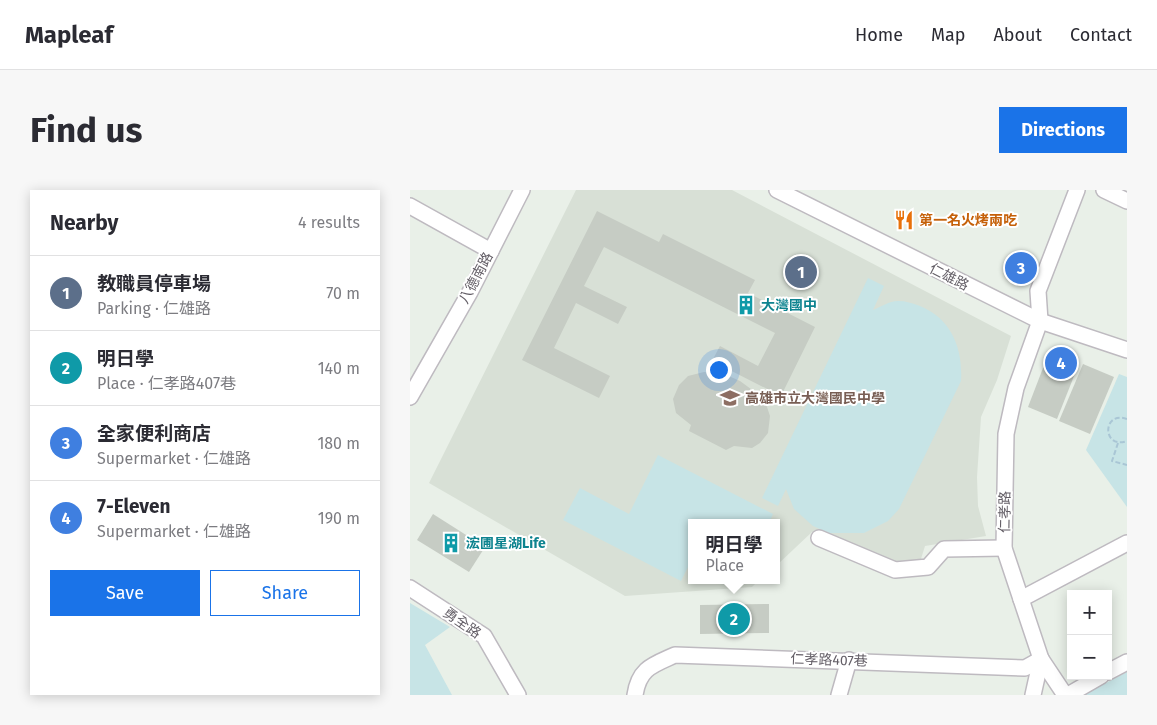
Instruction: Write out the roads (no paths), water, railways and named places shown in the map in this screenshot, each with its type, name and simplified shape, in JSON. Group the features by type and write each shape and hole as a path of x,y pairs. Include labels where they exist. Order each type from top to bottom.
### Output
{"street":[{"name":"八德南路","path":"410,397 491,251 522,190"},
{"name":"仁雄路","path":"777,190 1040,321 1127,350"},
{"path":"1040,321 1038,291 1077,190"},
{"path":"1104,190 1127,201"},
{"path":"410,206 491,251"},
{"name":"仁孝路","path":"1040,321 1016,388 1006,434 1004,548 1042,659 1066,695"},
{"path":"819,538 895,570 928,567 944,549 1004,548"},
{"path":"1021,599 1127,543"},
{"name":"勇全路","path":"410,588 484,636 518,695"},
{"name":"仁孝路407巷","path":"635,695 646,668 675,655 1026,668 1042,659"},
{"path":"1033,695 1042,659"},
{"path":"839,695 849,660"},
{"path":"1112,670 1127,662"},
{"path":"1066,695 1094,680"}],"place":[{"name":"第一名火烤兩吃","path":"904,220"},
{"name":"全家便利商店","path":"1021,268"},
{"name":"教職員停車場","path":"801,272"},
{"name":"大灣國中","path":"746,305"},
{"name":"7-Eleven","path":"1061,363"},
{"name":"高雄市立大灣國民中學","path":"730,398"},
{"name":"浤圃星湖Life","path":"451,543"},
{"name":"明日學","path":"734,619"}]}
